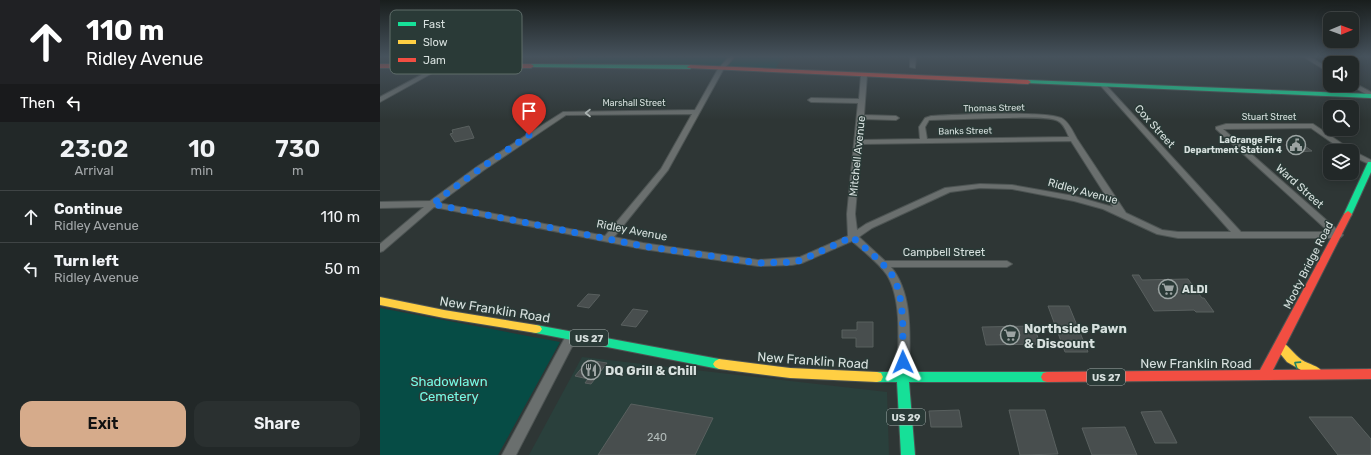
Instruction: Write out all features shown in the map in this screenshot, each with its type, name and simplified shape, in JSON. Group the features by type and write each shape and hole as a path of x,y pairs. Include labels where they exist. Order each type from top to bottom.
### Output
{"main road":[{"path":"917,77 1371,95"},
{"name":"Mooty Bridge Road","path":"1264,375 1338,234 1371,163"},
{"name":"New Franklin Road","path":"380,301 444,314 572,335 727,366 790,373 903,378 1371,374"},
{"path":"1280,346 1286,356 1303,367 1320,375"},
{"name":"US 29","path":"903,378 908,455"}],"street":[{"path":"380,100 422,77"},
{"path":"608,238 664,170 716,77"},
{"name":"Mitchell Avenue","path":"852,237 851,214 864,77"},
{"name":"Cox Street","path":"1103,85 1239,235"},
{"path":"1359,88 1371,95"},
{"path":"811,100 862,101"},
{"name":"Marshall Street","path":"432,204 506,150 565,113 697,112"},
{"name":"Thomas Street","path":"924,141 922,127 929,118 1000,116 1049,117 1060,119 1067,126 1073,139"},
{"path":"860,117 896,118"},
{"name":"Stuart Street","path":"1226,126 1313,126 1337,144"},
{"name":"Ward Street","path":"1226,126 1218,128 1338,234"},
{"path":"1073,139 1122,214"},
{"name":"Banks Street","path":"858,142 1073,139"},
{"path":"1359,157 1371,163"},
{"name":"Ridley Avenue","path":"380,204 432,204 643,246 758,263 778,263 802,260 852,237 869,226 942,193 961,188 980,186 1020,188 1074,199 1106,207 1160,232 1178,235 1338,234"},
{"path":"380,249 432,204"},
{"path":"852,237 892,274 900,293 903,378"},
{"name":"Campbell Street","path":"882,264 1007,264"},
{"path":"510,455 572,335"}],"shaded area":[{"path":"582,357 887,392 889,455 529,455"}],"green space":[{"name":"Shadowlawn Cemetery","path":"380,308 560,342 498,455 380,455"}],"building":[{"path":"469,126 474,138 455,142 450,134 453,133 452,130"},
{"name":"LaGrange Fire Department Station 4","path":"1286,142 1299,142 1312,151 1298,152"},
{"name":"ALDI","path":"1132,275 1139,275 1142,280 1188,279 1214,312 1196,312 1194,310 1154,311"},
{"path":"588,294 600,295 589,308 577,306"},
{"path":"1048,306 1069,306 1088,352 1065,352"},
{"path":"633,309 648,311 636,327 621,325"},
{"path":"857,322 873,322 873,347 856,347 856,338 842,338 842,330 857,330"},
{"name":"Northside Pawn & Discount","path":"1034,326 1040,344 986,345 982,327"},
{"name":"DQ Grill & Chill","path":"588,360 607,363 591,384 585,383 588,379 575,376"},
{"path":"631,404 713,418 695,455 598,455"},
{"path":"959,410 962,427 931,427 929,411"},
{"path":"1009,410 1045,410 1058,454 1020,455"},
{"path":"1161,411 1177,443 1155,443 1141,412"},
{"path":"1309,417 1352,417 1371,439 1371,455 1338,455"},
{"path":"1125,427 1137,455 1092,455 1082,428"}],"traffic: fast":[{"path":"1028,82 1371,96"},
{"path":"1348,214 1371,164"},
{"path":"536,329 719,364"},
{"path":"877,377 1047,377"},
{"path":"903,378 908,455"}],"traffic: slow":[{"path":"380,301 444,314 536,329"},
{"path":"1280,346 1287,355 1296,362 1317,373"},
{"path":"719,364 790,373 877,377"}],"traffic: jam":[{"path":"921,77 1028,82"},
{"path":"1264,375 1348,214"},
{"path":"1047,377 1371,374"}],"place":[{"name":"LaGrange Fire Department Station 4","path":"1296,145"},
{"name":"ALDI","path":"1168,289"},
{"name":"Northside Pawn & Discount","path":"1010,335"},
{"name":"DQ Grill & Chill","path":"591,370"}],"route":[{"path":"529,135 432,204 643,246 758,263 778,263 802,260 852,237 892,274 898,286 902,318 903,362"}]}
